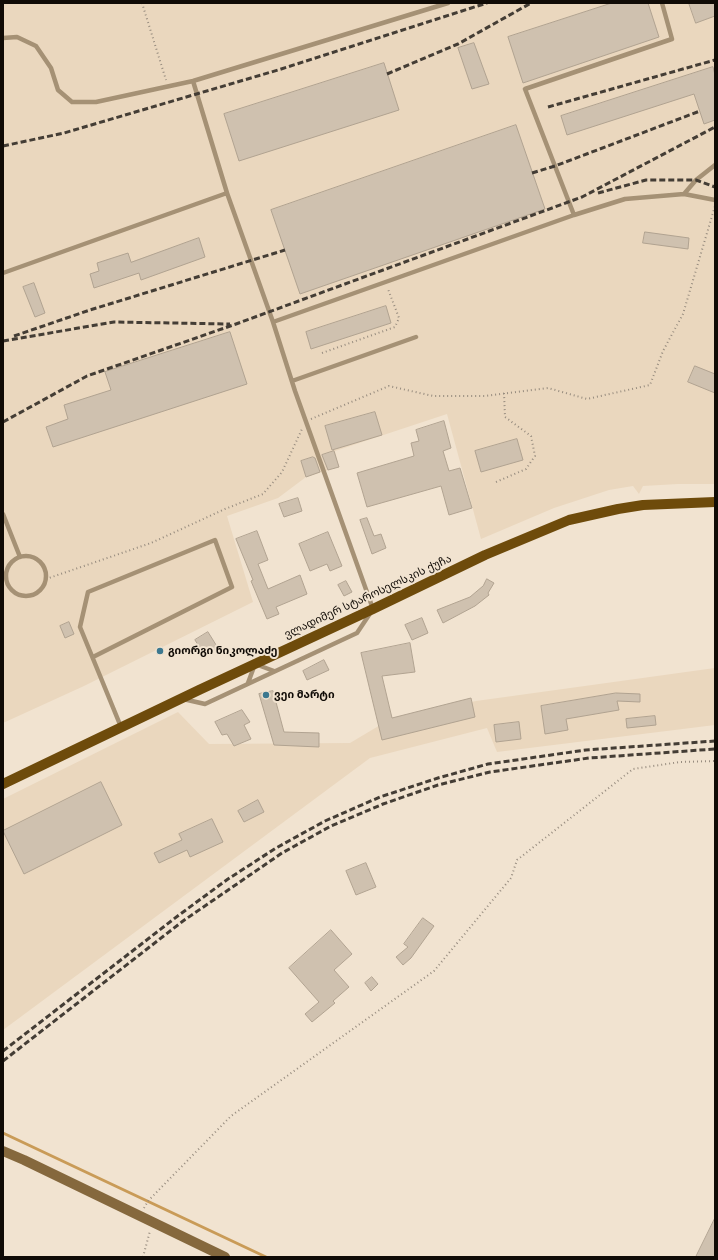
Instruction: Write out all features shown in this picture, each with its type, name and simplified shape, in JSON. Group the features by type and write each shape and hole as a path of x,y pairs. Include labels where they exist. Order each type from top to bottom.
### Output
{"main road":[{"name":"ვლადიმერ სტაროსელსკის ქუჩა","path":"3,784 484,555 569,520 642,505 715,502"}],"street":[{"path":"3,1151 225,1257"}],"lane":[{"path":"3,38 16,37 36,46 51,68 58,90 72,102 96,102 193,81 448,3"},
{"path":"574,215 525,89 672,39 662,3"},
{"path":"181,699 205,704 356,633 373,609 227,193 193,81"},
{"path":"684,194 696,180 714,165"},
{"path":"3,273 227,193"},
{"path":"273,322 574,215 625,199 684,194 715,200"},
{"path":"292,381 416,337"},
{"path":"3,514 20,557"},
{"path":"92,657 232,587 215,540 88,592 80,627 92,657 121,727"},
{"path":"28,556 36,558 46,571 46,579 45,585 41,590 36,594 29,596 16,594 5,585 8,568 15,559 20,557 28,556"},
{"path":"248,683 256,664 274,671"}],"path":[{"path":"142,3 168,86"},
{"path":"46,579 151,543 225,509 263,494 282,472 306,421 390,386 433,396 485,396 548,388 587,399 650,385 663,351 683,314 715,206"},
{"path":"322,353 395,326 399,318 385,282"},
{"path":"496,482 526,469 535,456 531,436 505,417 504,393"},
{"path":"138,1215 148,1202 231,1116 434,971 511,878 517,860 634,769 680,762 715,762"},
{"path":"143,1257 153,1222"}],"shaded area":[{"path":"3,3 715,3 715,484 643,486 639,494 633,486 609,490 554,508 481,539 447,414 335,451 339,467 306,477 278,498 227,516 253,602 84,686 3,723"},
{"path":"715,668 715,725 497,752 487,728 370,758 3,1030 3,799 178,712 209,744 350,743 392,718 476,701"}],"building":[{"path":"612,3 648,3 659,37 523,83 508,37"},
{"path":"689,3 715,3 715,16 696,23"},
{"path":"474,43 489,84 472,89 458,48"},
{"path":"384,63 399,110 239,161 224,114"},
{"path":"713,67 715,75 715,120 704,124 694,94 567,135 561,116"},
{"path":"516,125 545,209 300,294 271,210"},
{"path":"645,232 689,238 688,249 643,243"},
{"path":"199,238 205,257 141,280 139,273 94,288 90,274 99,271 97,263 128,253 131,262"},
{"path":"34,283 45,313 35,317 23,287"},
{"path":"386,306 391,323 311,349 306,332"},
{"path":"230,332 247,384 53,447 46,427 68,419 64,405 111,390 105,372"},
{"path":"695,366 715,374 715,393 688,382"},
{"path":"375,412 382,435 332,450 325,426"},
{"path":"444,421 451,448 443,451 449,471 460,468 472,508 449,515 441,486 367,507 357,473 414,456 411,443 419,441 416,430"},
{"path":"517,439 523,460 481,472 475,451"},
{"path":"334,451 339,467 328,470 322,455"},
{"path":"313,457 315,458 320,472 306,477 301,461"},
{"path":"298,498 302,511 284,517 279,504"},
{"path":"367,518 374,536 381,534 386,548 372,554 360,520"},
{"path":"257,531 268,560 258,564 268,589 300,575 307,594 276,607 279,614 267,619 236,539"},
{"path":"328,532 342,566 330,571 327,564 310,571 299,544"},
{"path":"487,579 494,583 488,593 489,595 475,606 443,623 437,610 470,597 483,586"},
{"path":"346,581 352,592 344,596 338,585"},
{"path":"422,618 428,633 412,640 405,625"},
{"path":"69,622 74,634 65,638 60,626"},
{"path":"208,632 218,648 205,656 195,640"},
{"path":"410,643 415,672 382,676 392,718 471,698 475,717 382,740 361,653"},
{"path":"324,660 329,670 307,680 303,671"},
{"path":"273,691 284,732 319,733 319,747 274,745 259,694"},
{"path":"616,693 640,694 640,702 617,701 619,710 566,719 568,730 545,734 541,706"},
{"path":"242,710 250,722 244,725 251,739 234,746 227,734 222,735 215,722"},
{"path":"655,716 656,725 627,728 626,719"},
{"path":"519,722 521,739 496,742 494,725"},
{"path":"101,782 122,825 24,874 3,831"},
{"path":"258,800 264,812 244,822 238,811"},
{"path":"212,819 223,842 190,857 187,850 159,863 154,853 182,840 179,834"},
{"path":"366,863 376,887 356,895 346,871"},
{"path":"423,918 434,926 411,958 403,965 396,957 408,947 404,944"},
{"path":"331,930 352,954 334,970 349,987 333,1001 335,1003 312,1022 305,1014 319,1002 289,968"},
{"path":"372,977 378,984 371,991 365,983"},
{"path":"715,1218 715,1257 696,1257"}],"waterway":[{"path":"3,1133 266,1257"}],"railway":[{"path":"3,146 64,133 278,70 487,3"},
{"path":"387,74 458,44 531,3"},
{"path":"548,107 715,60"},
{"path":"532,173 555,166 700,111"},
{"path":"3,422 87,376 236,324 582,197 715,127"},
{"path":"598,193 646,180 696,180 715,187"},
{"path":"14,336 90,310 285,250"},
{"path":"3,341 114,322 230,324"},
{"path":"3,1051 228,879 276,848 325,821 380,797 438,778 488,764 586,750 715,741"},
{"path":"3,1061 183,921 282,853 331,826 383,804 438,785 490,772 589,758 715,749"}],"place":[{"name":"გიორგი ნიკოლაძე","path":"160,651"},
{"name":"ვეი მარტი","path":"266,695"}]}
